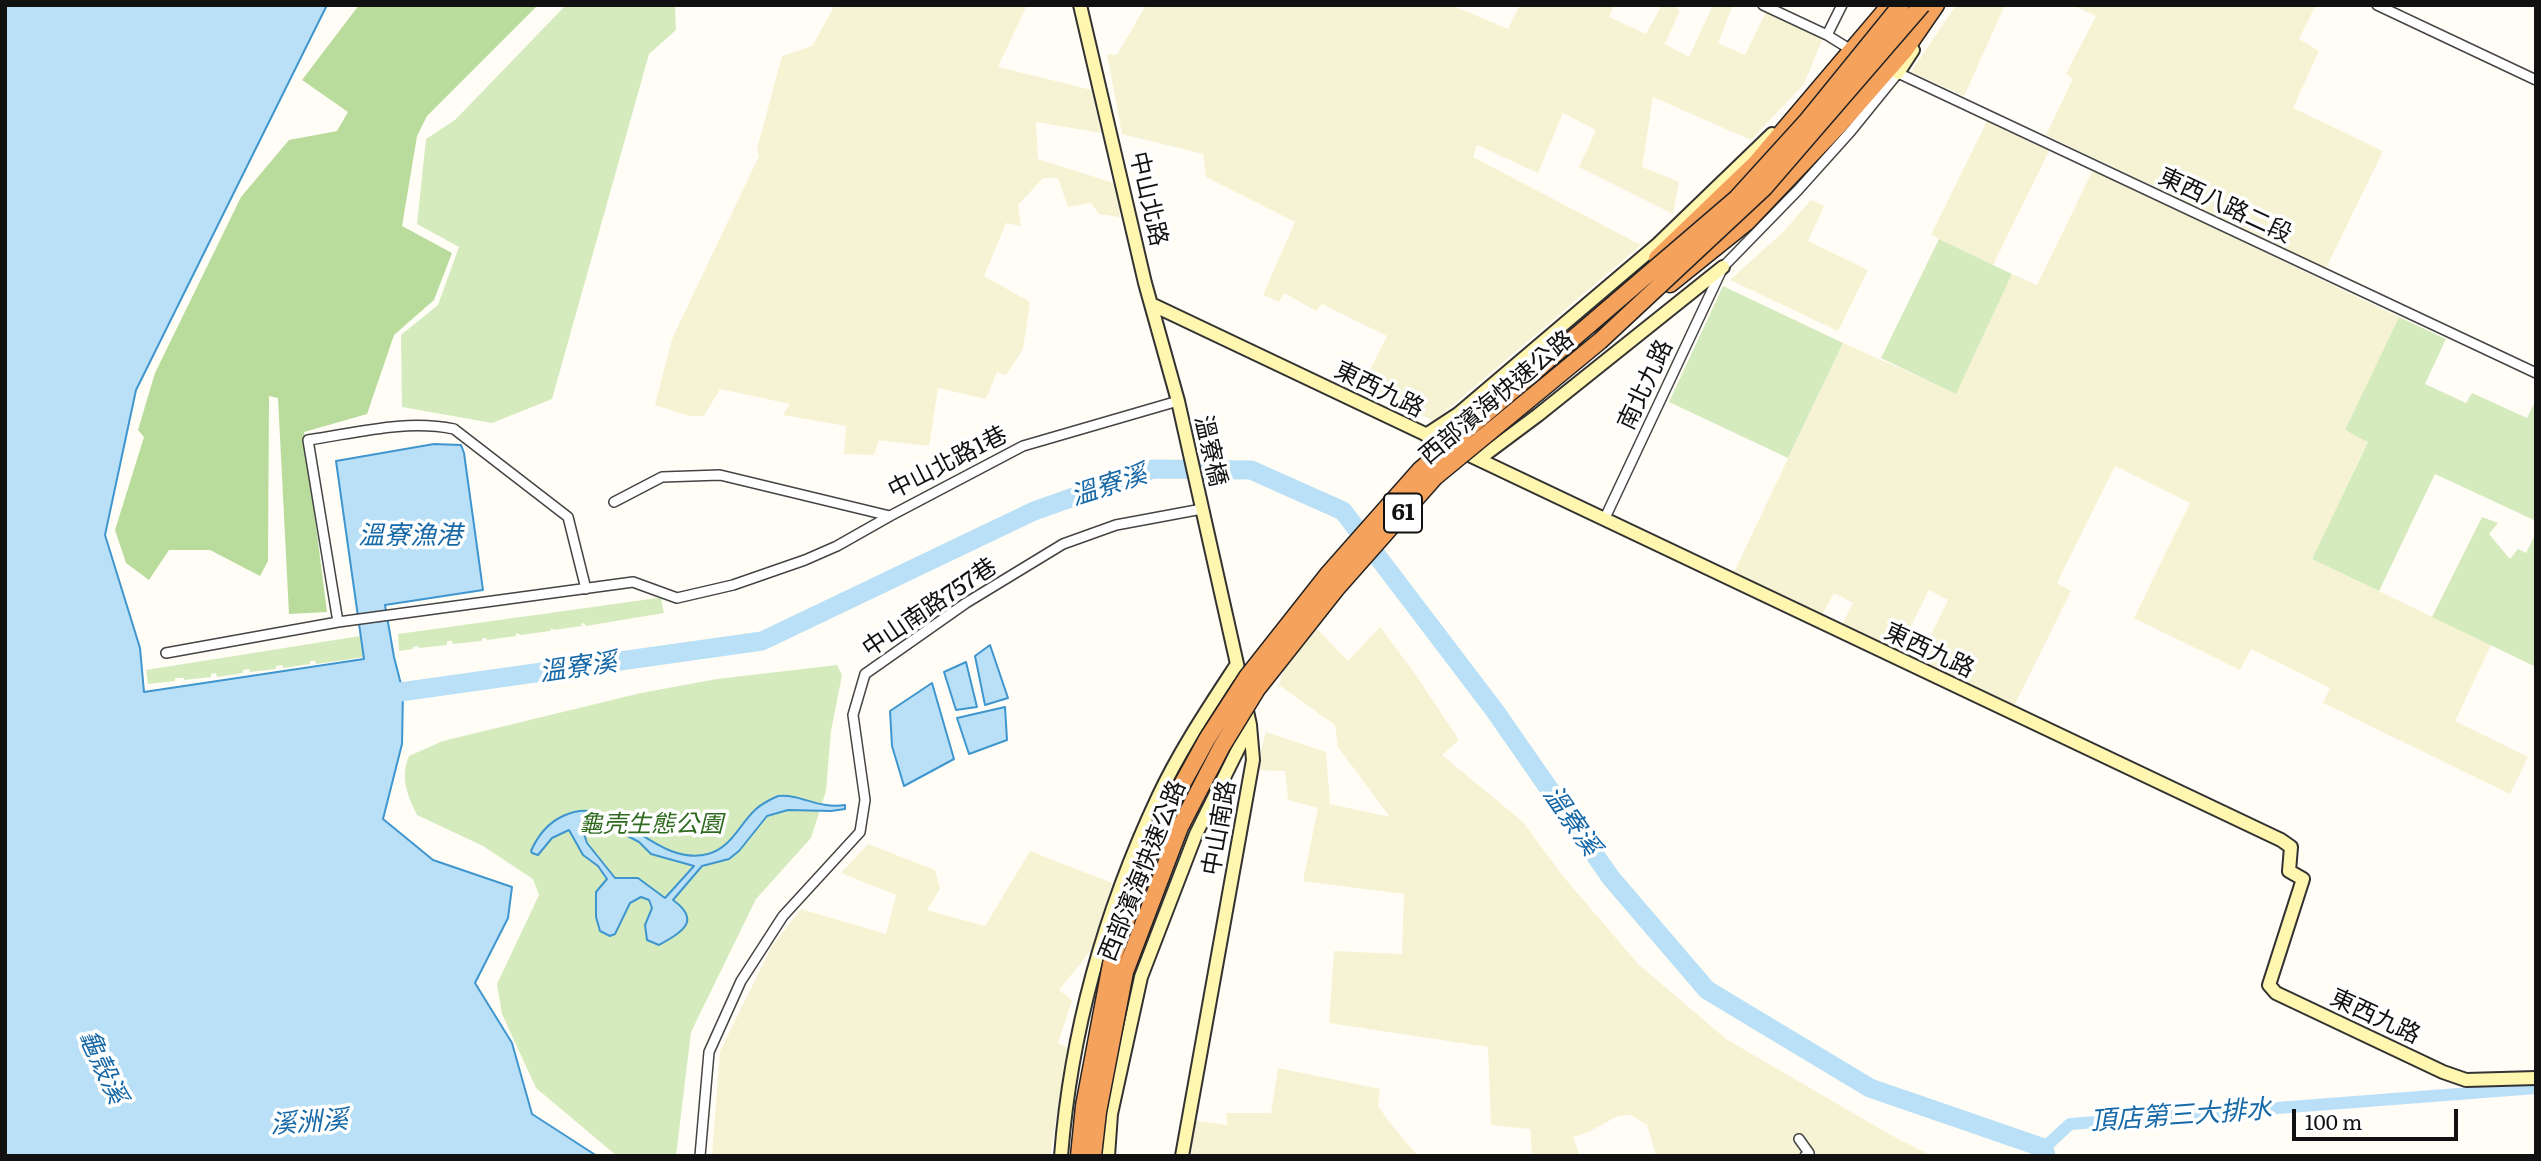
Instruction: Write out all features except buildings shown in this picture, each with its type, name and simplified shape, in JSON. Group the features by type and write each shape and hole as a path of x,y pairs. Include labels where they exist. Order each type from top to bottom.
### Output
{"highway":[{"path":"1596,319 1756,163 1890,5"},
{"name":"西部濱海快速公路","path":"1079,1156 1084,1107 1111,964 1159,826 1247,677 1329,573 1420,470 1737,198 1806,122 1900,5"},
{"name":"西部濱海快速公路","path":"1093,1156 1098,1112 1125,972 1180,827 1257,689 1336,589 1435,477 1600,341 1765,188 1922,5"},
{"path":"1600,341 1747,222 1843,121 1905,50 1936,5"}],"street":[{"name":"中山北路","path":"1080,5 1151,304 1178,401"},
{"path":"1763,5 1827,35 1848,48"},
{"path":"1827,35 1842,5"},
{"path":"1426,435 1458,414 1667,235 1780,126 1848,48 1881,5"},
{"path":"1898,73 1941,5"},
{"path":"2377,5 2536,80"},
{"name":"南北九路","path":"1604,520 1723,267 1798,190 1898,73"},
{"name":"東西八路二段","path":"1898,73 2536,373"},
{"path":"1479,459 1723,267"},
{"name":"東西九路","path":"1151,304 2281,840 2291,847 2289,871 2303,879 2269,985 2276,993 2443,1072 2466,1080 2536,1077"},
{"name":"溫寮橋","path":"1178,401 1202,509"},
{"name":"中山北路1巷","path":"614,502 662,477 720,475 890,516 1023,446 1178,401"},
{"path":"338,622 308,440 408,425 433,425 454,429 568,517 586,589"},
{"name":"中山南路","path":"1182,1156 1253,760 1250,725 1202,509"},
{"name":"中山南路757巷","path":"701,1156 709,1052 741,981 783,916 860,832 865,800 853,715 865,674 966,603 1063,544 1116,525 1202,509"},
{"path":"166,653 338,622 633,582 677,598 733,584 805,560 837,546 890,516"},
{"path":"1060,1156 1063,1120 1076,1044 1093,968 1130,862 1165,784 1202,718 1237,664"},
{"path":"1108,1156 1111,1114 1141,977 1196,834 1250,725"},
{"path":"1799,1139 1809,1153 1805,1156"}],"shaded area":[{"path":"835,5 1027,5 998,67 1092,90 1101,133 1036,122 1038,159 1117,184 1120,217 1099,214 1091,203 1068,207 1058,178 1043,178 1018,205 1021,226 1006,223 984,276 1030,302 1023,349 1006,375 997,372 986,399 938,388 929,446 879,440 874,455 844,454 846,426 783,415 790,404 720,389 704,416 689,416 655,405 672,339 759,156 757,149 782,56 812,46"},
{"path":"1146,5 1451,5 1508,29 1520,5 1614,5 1609,17 1646,34 1662,5 1671,5 1680,10 1665,44 1689,57 1713,5 1733,5 1718,43 1745,55 1766,12 1823,38 1804,84 1751,140 1653,97 1642,167 1679,182 1673,214 1579,167 1596,130 1563,113 1538,173 1477,145 1473,157 1641,245 1434,421 1361,387 1387,336 1322,304 1316,311 1284,293 1279,302 1263,295 1295,222 1206,177 1203,154 1122,134 1107,54 1117,55"},
{"path":"1956,5 2005,5 1964,96 1911,72"},
{"path":"2072,5 2316,5 2299,39 2319,51 2293,108 2383,151 2326,268 2046,135 2073,79 2066,74 2096,16"},
{"path":"1987,121 2049,151 1993,265 1931,235"},
{"path":"2093,170 2399,317 2345,430 2368,441 2312,559 2491,645 2455,721 2528,757 2510,794 2323,703 2330,688 2251,649 2240,670 2134,618 2190,503 2115,466 2057,583 2071,591 2014,706 1919,660 1948,600 1929,590 1898,652 1842,625 1853,603 1834,593 1822,615 1734,572 1843,343 1956,393 2012,274 2037,285"},
{"path":"1811,200 1824,206 1808,241 1868,270 1838,331 1730,280 1784,231"},
{"path":"1314,626 1348,661 1380,627 1459,740 1442,755 1523,822 1562,875 1638,964 1726,1039 1889,1134 1932,1156 1656,1156 1647,1125 1631,1115 1618,1116 1573,1137 1580,1156 1532,1156 1530,1129 1491,1125 1488,1047 1329,1023 1334,951 1402,954 1404,894 1303,881 1318,808 1288,800 1285,771 1256,770 1266,732 1326,752 1330,804 1390,817 1338,747 1335,725 1279,685 1284,668"},
{"path":"868,844 935,870 940,889 927,910 985,926 1030,851 1112,883 1092,949 1059,990 1072,1000 1058,1043 1068,1048 1050,1156 712,1156 720,1051 772,946 801,909 886,934 896,895 841,873"},
{"path":"1278,1068 1380,1089 1378,1106 1418,1156 1186,1156 1190,1120 1227,1125 1226,1113 1271,1113"}],"green space":[{"path":"359,5 538,5 427,116 417,136 402,226 452,253 434,300 394,335 367,414 304,432 327,612 289,614 278,398 269,396 268,561 260,576 210,550 169,550 149,580 126,563 115,530 144,437 138,430 155,373 241,197 289,140 337,131 348,112 302,80"},
{"path":"566,5 675,5 676,30 649,54 552,399 492,423 402,407 401,335 438,305 459,247 417,224 426,139 455,120"},
{"path":"1939,239 2012,274 1956,394 1881,358"},
{"path":"1723,286 1843,343 1788,458 1669,402"},
{"path":"2399,317 2446,339 2425,384 2466,403 2472,393 2527,418 2536,400 2536,521 2435,474 2379,591 2312,559 2368,442 2345,430"},
{"path":"2482,517 2498,523 2489,534 2510,559 2518,549 2526,553 2536,533 2536,667 2432,617"},
{"path":"661,598 664,613 586,626 584,623 582,626 552,628 550,631 521,635 516,633 516,636 487,640 482,638 482,641 453,644 452,641 447,641 447,645 418,646 399,651 398,634"},
{"path":"360,636 364,657 316,664 315,661 310,661 310,664 283,668 283,665 276,666 276,669 250,672 249,669 243,670 243,673 217,677 216,673 211,674 211,677 184,680 175,678 175,681 148,684 146,670"},
{"name":"龜壳生態公園","path":"837,665 842,675 831,731 826,791 811,838 756,899 691,1032 676,1156 617,1156 536,1088 502,1014 497,984 539,895 533,879 483,846 417,815 405,779 409,756 443,741 641,693 717,679"}],"water":[{"path":"5,5 327,5 136,390 105,535 140,648 144,692 364,659 336,461 434,444 461,445 483,590 385,605 403,692 402,744 383,819 433,860 512,887 508,918 475,983 512,1043 532,1114 597,1156 5,1156"},
{"path":"990,645 1008,698 985,705 975,656"},
{"path":"966,662 977,707 956,710 944,672"},
{"path":"932,683 954,759 904,786 892,746 890,711"},
{"path":"1005,707 1007,740 969,754 957,718"},
{"path":"778,796 795,797 826,805 845,805 845,809 788,810 767,816 739,851 729,859 702,866 673,900 682,907 687,920 681,931 659,945 647,940 645,925 652,908 649,900 641,897 630,903 615,934 610,936 600,931 596,917 596,892 607,879 598,866 583,855 569,830 552,838 538,855 531,851 540,835 553,822 582,811 601,813 618,820 669,850 688,855 708,854 723,847 755,810","holes":["587,818 639,842 651,854 694,866 665,898 638,878 615,878 587,843 580,822"]}],"waterway":[{"name":"溫寮溪","path":"379,695 762,641 1034,511 1153,469 1251,470 1343,511 1495,711 1611,878 1707,990 1870,1088 2044,1148 2046,1156"},
{"name":"頂店第三大排水","path":"2044,1148 2070,1124 2536,1088"}],"water label":[{"name":"溫寮漁港","path":"410,536"},
{"name":"龜殼溪","path":"102,1067"},
{"name":"溪洲溪","path":"309,1123"}]}
